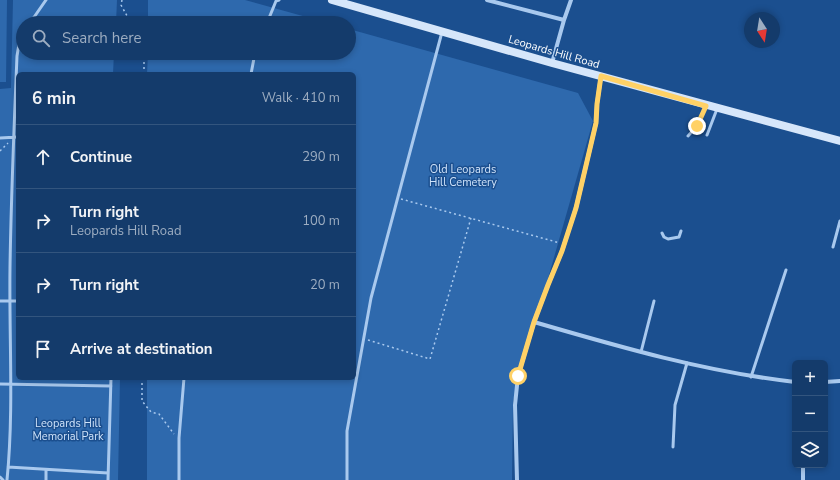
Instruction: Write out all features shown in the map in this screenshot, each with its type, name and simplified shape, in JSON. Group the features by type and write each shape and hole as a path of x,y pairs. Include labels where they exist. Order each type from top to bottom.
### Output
{"main road":[{"name":"Leopards Hill Road","path":"332,0 706,106 840,140"}],"street":[{"path":"487,0 564,20"},
{"path":"552,63 571,0"},
{"path":"517,480 515,405 518,376 534,322 565,244 576,208 596,123 601,76"},
{"path":"534,322 641,352 687,363 751,377 792,382"},
{"path":"828,382 840,381"},
{"path":"803,468 803,480"}],"lane":[{"path":"35,16 46,0"},
{"path":"270,16 276,1 279,0"},
{"path":"347,480 347,431 371,298 442,32"},
{"path":"16,72 17,60"},
{"path":"251,72 254,60"},
{"path":"7,480 16,83"},
{"path":"688,136 697,126 706,106"},
{"path":"707,135 717,109"},
{"path":"0,138 14,137"},
{"path":"833,247 840,221"},
{"path":"662,233 664,238 668,239 679,237 681,231"},
{"path":"751,377 786,270"},
{"path":"0,301 16,301"},
{"path":"641,352 654,301"},
{"path":"673,447 675,405 687,363"},
{"path":"108,480 111,380"},
{"path":"179,480 179,438 184,380"},
{"path":"0,384 111,386"},
{"path":"8,467 108,473"},
{"path":"46,470 46,480"},
{"path":"0,477 3,480"}],"path":[{"path":"122,0 121,5 127,16"},
{"path":"144,60 144,72"},
{"path":"0,151 14,137"},
{"path":"398,198 565,244"},
{"path":"364,338 430,359 471,218"},
{"path":"142,380 142,401 151,412 158,414 179,438"}],"green space":[{"path":"0,0 7,0 6,82 0,82"},
{"name":"Leopards Hill Memorial Park","path":"13,0 117,0 116,16 16,16 16,60 114,60 113,72 16,72 16,380 120,380 118,480 0,480 0,89 11,88"},
{"path":"148,0 245,0 303,16 148,16"},
{"name":"Old Leopards Hill Cemetery","path":"356,31 578,93 593,121 513,401 512,480 147,480 147,380 356,380 356,72 147,72 148,60 356,60"}],"route":[{"path":"518,376 534,322 558,263 576,208 594,134 601,76 706,106 697,126"}]}
